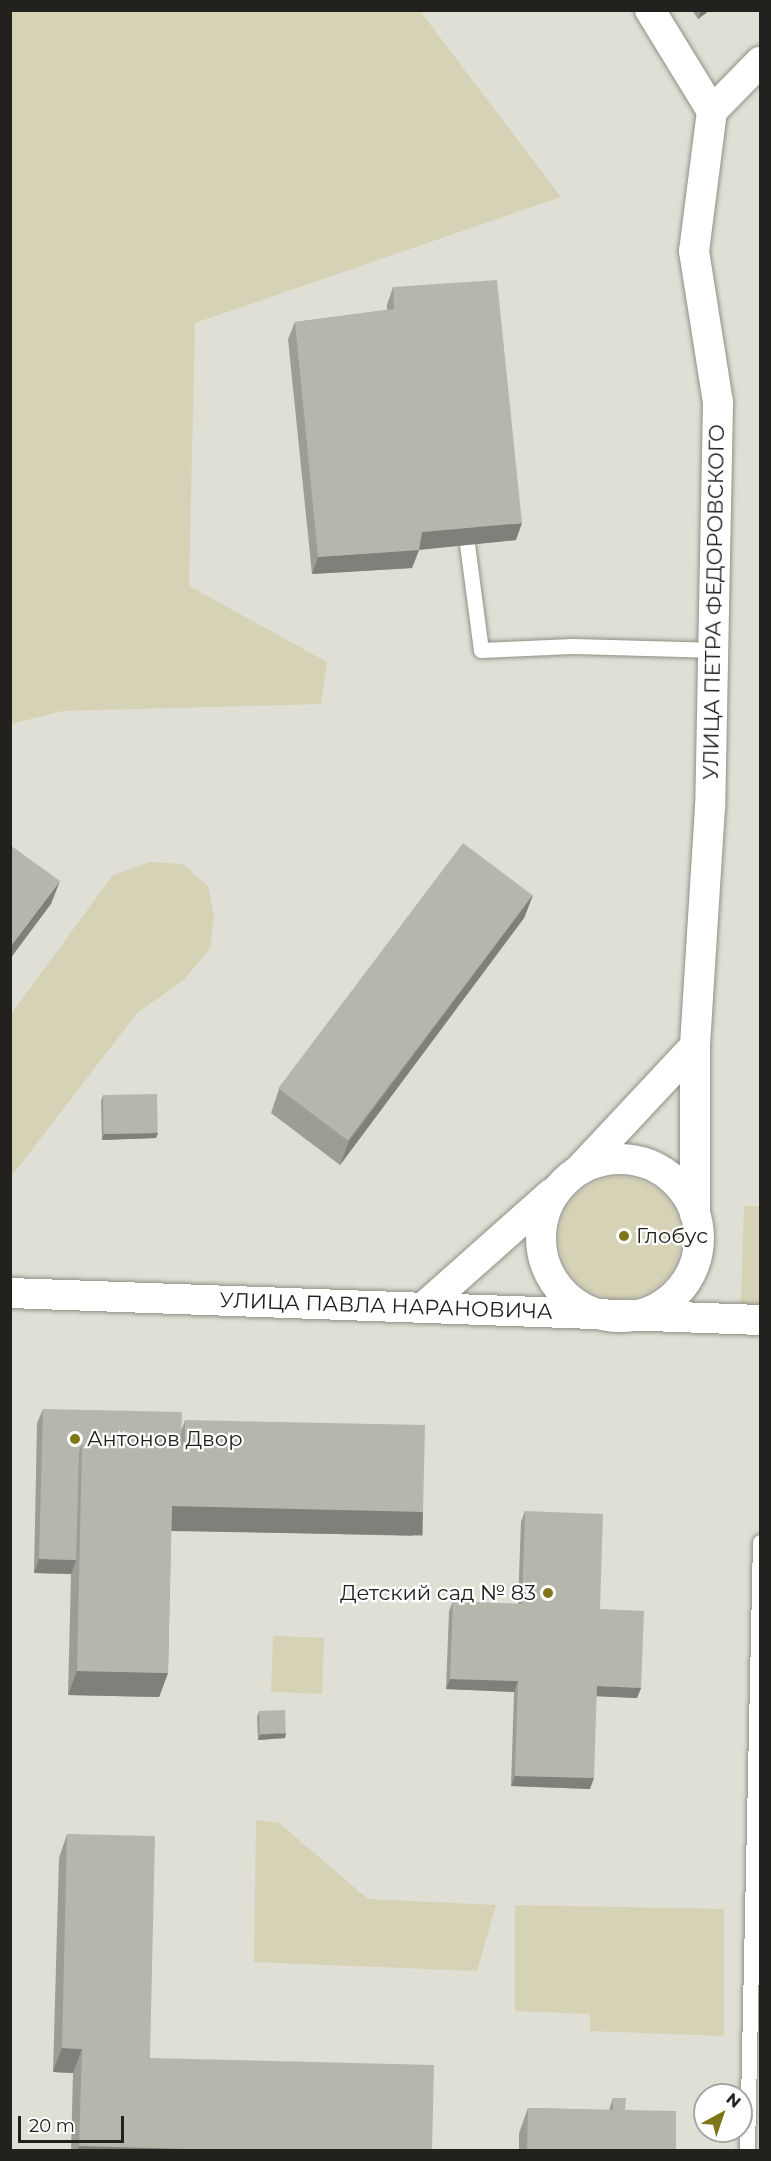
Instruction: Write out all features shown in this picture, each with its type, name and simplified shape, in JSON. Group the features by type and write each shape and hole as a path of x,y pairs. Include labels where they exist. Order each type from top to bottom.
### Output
{"street":[{"path":"650,10 712,111 760,62"},
{"name":"УЛИЦА ПЕТРА ФЕДОРОВСКОГО","path":"695,1214 695,1046 710,807 711,650 718,402 694,251 712,111"},
{"path":"425,1306 580,1169 695,1046"},
{"path":"580,1169 613,1159 648,1164 677,1184 695,1214 698,1250 693,1268 687,1318"},
{"path":"558,1188 541,1227 541,1250 549,1273 577,1304 603,1316 638,1315 663,1303 683,1285 693,1268"},
{"name":"УЛИЦА ПАВЛА НАРАНОВИЧА","path":"10,1293 425,1306 619,1317 760,1320"}],"lane":[{"path":"467,544 482,650 572,646 711,650"},
{"path":"747,2151 760,1542"}],"shaded area":[{"path":"11,10 420,11 561,197 195,323 189,586 327,662 321,704 63,711 11,724"},
{"path":"151,862 183,864 208,886 214,916 210,948 184,980 137,1013 11,1177 11,1014 113,875"},
{"path":"620,1177 643,1181 663,1195 677,1215 681,1238 677,1261 663,1281 643,1295 620,1299 597,1295 577,1281 563,1261 559,1238 563,1215 577,1195 597,1181"},
{"path":"744,1206 760,1206 760,1306 741,1305"},
{"path":"273,1636 324,1638 322,1694 271,1692"},
{"path":"256,1820 279,1823 368,1899 496,1905 477,1971 254,1962"},
{"path":"515,1905 724,1909 724,2036 590,2031 590,2014 515,2011"}],"building":[{"path":"497,280 522,523 422,532 419,550 318,557 295,322 394,309 393,287"},
{"path":"463,843 532,895 348,1141 278,1088"},
{"path":"10,845 60,881 10,947"},
{"path":"157,1094 158,1133 104,1134 103,1095"},
{"path":"43,1409 182,1412 181,1445 82,1443 79,1452 76,1560 39,1559"},
{"path":"185,1420 425,1425 423,1512 172,1506 168,1673 77,1671 82,1443 185,1445"},
{"path":"525,1511 603,1514 600,1609 644,1611 641,1688 597,1686 594,1778 515,1776 518,1681 450,1679 453,1601 522,1604"},
{"path":"285,1710 286,1733 260,1734 259,1711"},
{"path":"67,1834 155,1836 150,2058 434,2065 432,2151 263,2151 79,2146 82,2049 62,2048"},
{"path":"613,2098 626,2098 625,2110 676,2111 676,2151 527,2151 528,2108 613,2110"}],"place":[{"name":"Глобус","path":"624,1236"},
{"name":"Антонов Двор","path":"75,1439"},
{"name":"Детский сад № 83","path":"548,1593"}]}
